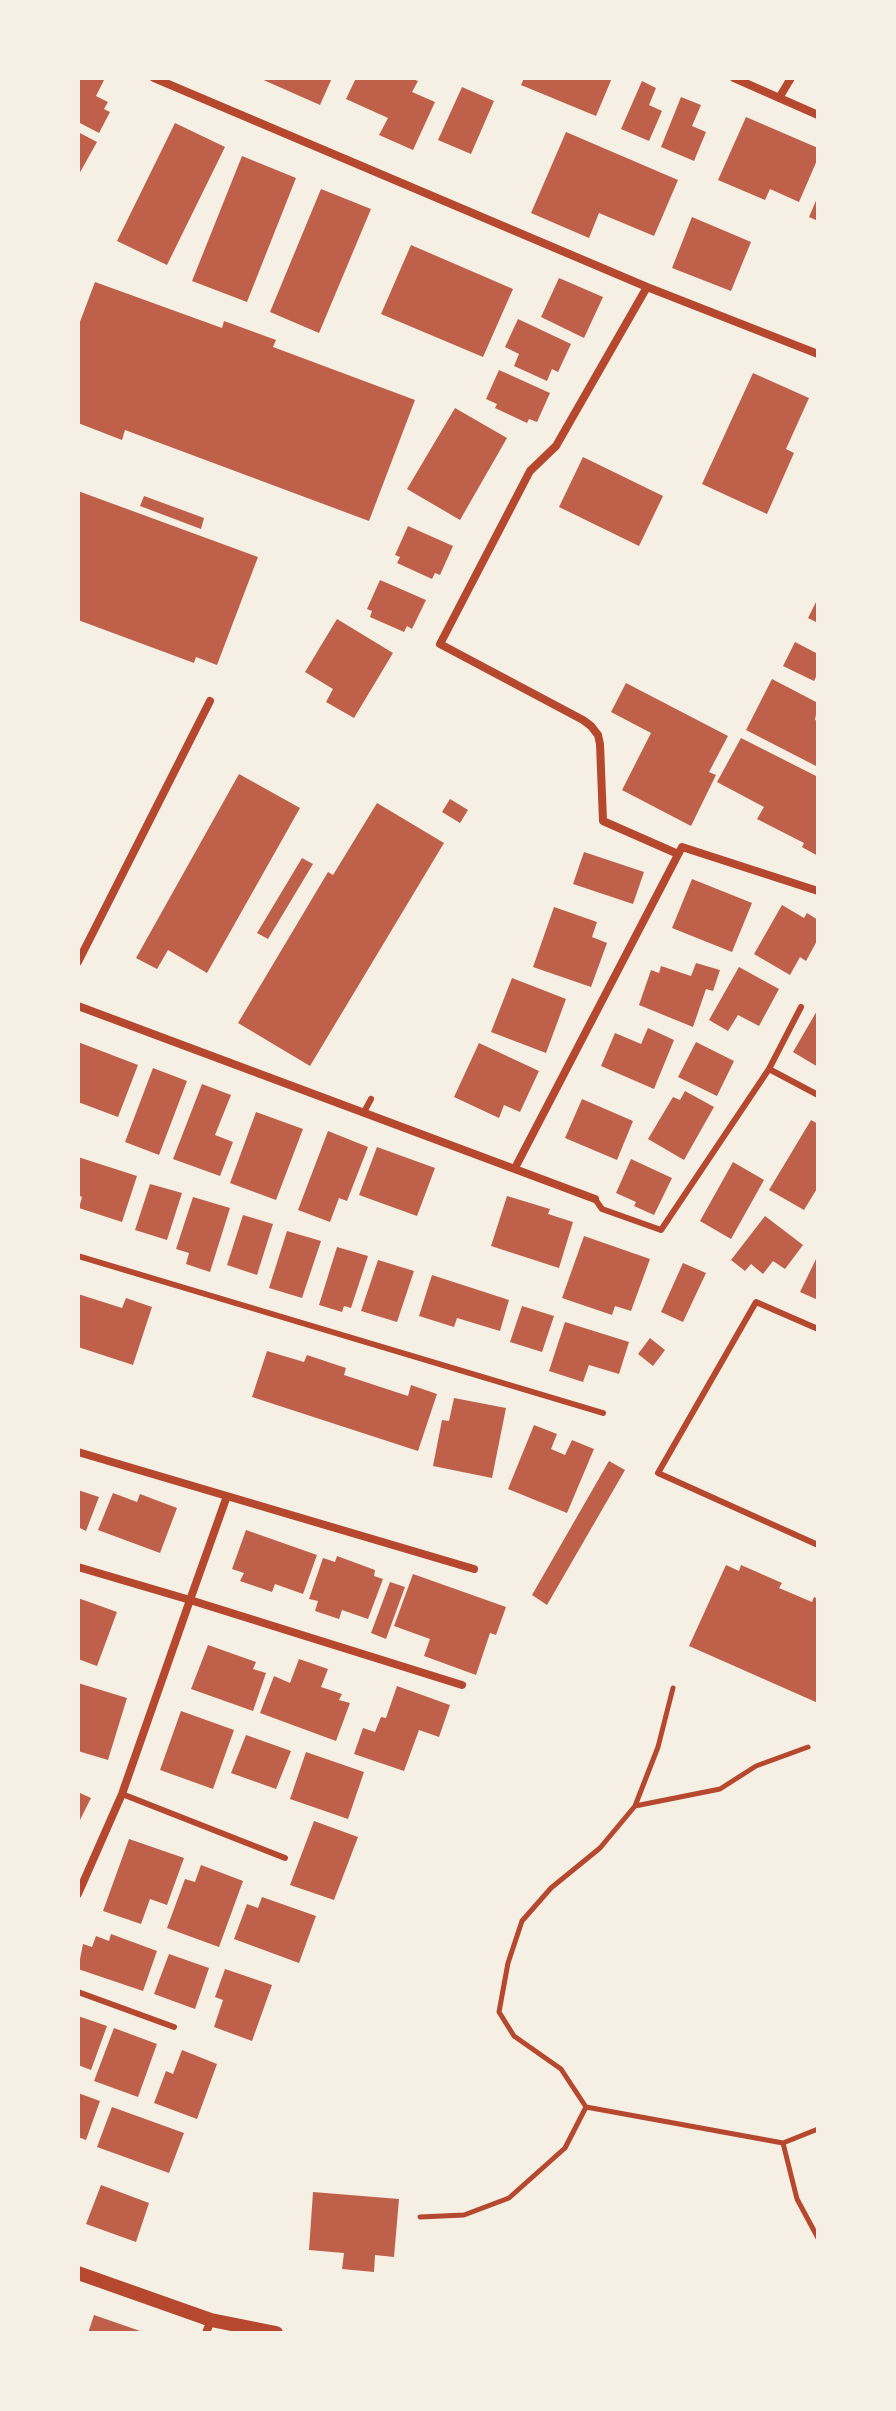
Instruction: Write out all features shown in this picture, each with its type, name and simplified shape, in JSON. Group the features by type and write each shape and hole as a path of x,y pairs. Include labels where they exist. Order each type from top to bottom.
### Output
{"street":[{"path":"154,78 647,287 818,354"},
{"path":"734,78 818,115"},
{"path":"779,98 791,78"},
{"path":"647,287 556,446 530,471 440,644 591,726 600,744 603,821 678,854"},
{"path":"78,962 210,701"},
{"path":"515,1168 682,847 818,891"},
{"path":"78,1006 595,1199"},
{"path":"78,1452 474,1569"},
{"path":"78,1894 122,1794 227,1496"},
{"path":"78,1567 462,1685"},
{"path":"78,2273 208,2326 276,2333"}],"lane":[{"path":"595,1199 602,1209 661,1230 769,1069 801,1007"},
{"path":"769,1069 818,1095"},
{"path":"364,1112 371,1099"},
{"path":"78,1256 603,1413"},
{"path":"818,1329 756,1302 658,1473 818,1545"},
{"path":"122,1794 285,1858"},
{"path":"78,1992 174,2027"}],"path":[{"path":"673,1688 658,1747 635,1806 600,1848 551,1888 522,1921 508,1963 499,2012 514,2036 561,2069 586,2107 783,2143 818,2129"},
{"path":"635,1806 720,1789 756,1766 808,1747"},
{"path":"420,2217 464,2215 509,2198 565,2148 586,2107"},
{"path":"783,2143 797,2199 818,2238"}],"building":[{"path":"78,78 104,80 96,96 108,102 104,109 110,112 99,133 78,122"},
{"path":"259,78 332,78 320,105"},
{"path":"356,78 410,78 418,81 412,92 435,102 413,150 379,135 388,118 346,99"},
{"path":"524,78 612,78 596,116 521,85"},
{"path":"642,81 656,88 649,105 662,111 649,141 621,129"},
{"path":"462,87 494,101 471,154 438,140"},
{"path":"681,97 701,105 692,126 706,132 694,161 661,147"},
{"path":"746,117 818,148 818,158 799,202 770,189 765,200 718,180"},
{"path":"175,123 225,147 167,265 117,241"},
{"path":"78,132 97,142 78,176"},
{"path":"566,132 678,180 654,236 599,213 589,238 531,213"},
{"path":"242,156 296,178 247,302 192,281"},
{"path":"321,189 371,209 319,333 270,312"},
{"path":"818,196 818,221 809,217"},
{"path":"692,217 751,242 731,291 672,268"},
{"path":"411,245 513,289 483,357 381,314"},
{"path":"559,278 603,297 584,338 541,317"},
{"path":"95,282 222,328 224,321 276,340 273,347 415,400 369,521 125,430 122,440 78,423 78,327"},
{"path":"518,319 571,344 558,372 552,369 547,381 514,366 519,354 505,347"},
{"path":"499,370 550,393 537,422 529,419 527,423 495,408 497,404 486,399"},
{"path":"753,373 809,398 786,449 794,453 767,514 702,484"},
{"path":"455,408 507,438 460,520 407,489"},
{"path":"583,457 663,496 639,546 559,507"},
{"path":"78,491 258,557 217,665 196,657 194,663 78,620"},
{"path":"144,496 204,518 201,529 140,506"},
{"path":"408,526 453,546 440,575 435,573 432,579 397,563 400,557 395,555"},
{"path":"380,580 426,600 412,629 407,626 404,632 370,617 372,611 367,609"},
{"path":"818,598 818,623 808,618"},
{"path":"337,619 393,653 354,718 326,702 333,689 305,672"},
{"path":"795,642 818,654 818,673 814,681 783,666"},
{"path":"772,679 818,703 815,720 818,721 816,766 746,730"},
{"path":"626,683 728,736 709,772 716,775 691,826 622,790 651,733 611,712"},
{"path":"741,738 818,777 818,856 802,847 804,843 757,819 764,807 717,782"},
{"path":"239,774 300,808 207,973 168,950 157,969 136,958"},
{"path":"450,799 468,810 460,823 442,812"},
{"path":"377,803 444,843 310,1066 238,1023 328,872 333,875"},
{"path":"584,852 644,872 633,904 573,884"},
{"path":"302,858 313,864 268,939 257,933"},
{"path":"692,879 752,903 732,952 672,928"},
{"path":"782,905 804,918 807,913 818,920 818,939 806,961 800,957 790,975 754,954"},
{"path":"554,907 597,922 592,937 607,943 591,987 533,967"},
{"path":"696,963 720,970 713,991 706,989 693,1027 639,1005 651,970 659,973 661,966 691,976"},
{"path":"739,967 779,989 759,1026 738,1015 728,1031 709,1020"},
{"path":"512,978 566,999 546,1053 491,1032"},
{"path":"818,1009 818,1067 793,1052"},
{"path":"648,1028 674,1040 654,1089 601,1066 615,1033 641,1044"},
{"path":"78,1042 138,1065 118,1117 78,1102"},
{"path":"696,1042 734,1061 717,1096 678,1077"},
{"path":"479,1043 539,1071 520,1112 504,1105 499,1118 454,1097"},
{"path":"153,1068 187,1081 159,1155 125,1142"},
{"path":"202,1084 231,1095 215,1135 233,1142 220,1176 173,1159"},
{"path":"685,1091 714,1107 684,1160 648,1139 673,1097 680,1100"},
{"path":"582,1099 633,1121 617,1160 565,1138"},
{"path":"256,1112 303,1129 276,1200 230,1183"},
{"path":"811,1120 818,1124 818,1187 804,1210 769,1190"},
{"path":"328,1131 368,1147 347,1201 339,1198 330,1222 298,1210"},
{"path":"377,1147 435,1168 417,1216 359,1195"},
{"path":"78,1157 137,1176 122,1222 79,1208 82,1197 78,1195"},
{"path":"631,1159 672,1178 654,1215 616,1193"},
{"path":"733,1162 764,1180 731,1239 700,1221"},
{"path":"150,1184 182,1193 167,1240 135,1230"},
{"path":"507,1196 550,1209 548,1214 573,1222 559,1268 491,1246"},
{"path":"193,1197 230,1208 210,1272 186,1264 189,1253 176,1249"},
{"path":"243,1215 273,1224 257,1275 227,1265"},
{"path":"765,1216 803,1245 785,1269 773,1261 763,1274 751,1264 745,1271 731,1260"},
{"path":"287,1231 321,1241 302,1298 269,1288"},
{"path":"584,1236 650,1259 631,1311 615,1306 612,1315 562,1298"},
{"path":"337,1247 368,1256 351,1308 344,1306 342,1312 319,1305"},
{"path":"818,1255 818,1300 800,1292"},
{"path":"378,1260 414,1271 397,1322 361,1311"},
{"path":"683,1263 706,1273 683,1322 661,1312"},
{"path":"432,1275 509,1300 500,1331 457,1318 454,1327 419,1316"},
{"path":"78,1294 122,1308 126,1298 152,1307 133,1365 78,1347"},
{"path":"522,1306 554,1316 542,1352 510,1342"},
{"path":"565,1322 629,1342 619,1374 589,1365 583,1382 549,1371"},
{"path":"650,1338 665,1350 653,1366 638,1354"},
{"path":"267,1351 304,1362 307,1355 346,1368 344,1375 408,1396 411,1385 437,1394 418,1451 252,1397"},
{"path":"454,1398 506,1408 492,1478 433,1466 442,1420 449,1421"},
{"path":"534,1425 557,1434 551,1449 565,1455 572,1440 594,1449 567,1513 508,1489"},
{"path":"609,1461 625,1470 547,1605 532,1595"},
{"path":"78,1490 99,1497 86,1531 78,1527"},
{"path":"113,1493 137,1502 140,1494 177,1508 160,1553 98,1530"},
{"path":"246,1530 317,1555 303,1594 275,1584 272,1592 240,1581 244,1573 232,1569"},
{"path":"337,1556 375,1570 374,1576 383,1579 368,1619 342,1610 339,1619 315,1611 318,1601 309,1599 323,1558 335,1562"},
{"path":"726,1565 739,1571 741,1565 782,1583 779,1588 812,1602 814,1597 818,1599 818,1703 689,1646"},
{"path":"413,1574 506,1607 496,1635 490,1633 476,1675 424,1656 430,1639 394,1626"},
{"path":"390,1582 405,1587 386,1639 371,1633"},
{"path":"78,1598 117,1612 97,1666 78,1659"},
{"path":"208,1645 256,1662 253,1669 266,1673 253,1711 191,1689"},
{"path":"299,1659 328,1669 321,1687 342,1694 339,1700 350,1703 336,1741 260,1713 274,1676 290,1683"},
{"path":"78,1683 127,1698 108,1760 78,1751"},
{"path":"397,1686 450,1705 439,1737 419,1730 404,1771 354,1754 363,1728 375,1732 381,1717 386,1718"},
{"path":"181,1711 234,1730 213,1789 160,1770"},
{"path":"246,1735 291,1751 276,1789 231,1773"},
{"path":"306,1752 364,1772 348,1819 290,1799"},
{"path":"78,1792 91,1798 78,1824"},
{"path":"314,1821 358,1837 334,1900 290,1885"},
{"path":"129,1839 184,1858 167,1905 150,1899 141,1924 103,1911"},
{"path":"201,1865 243,1881 219,1947 167,1928 185,1879 195,1882"},
{"path":"262,1897 316,1916 299,1963 234,1939 247,1904 258,1908"},
{"path":"111,1934 157,1951 143,1991 78,1969 83,1944 92,1947 96,1936 109,1941"},
{"path":"169,1954 209,1968 195,2009 154,1994"},
{"path":"225,1969 272,1985 252,2041 214,2027 223,2000 215,1997"},
{"path":"78,2016 107,2026 91,2070 78,2065"},
{"path":"114,2028 157,2044 138,2097 94,2081"},
{"path":"182,2050 217,2064 197,2119 154,2103 166,2071 173,2074"},
{"path":"78,2093 100,2101 86,2140 78,2137"},
{"path":"112,2107 184,2133 169,2173 97,2147"},
{"path":"101,2185 149,2203 136,2242 86,2224"},
{"path":"313,2192 399,2199 394,2257 375,2255 374,2272 342,2269 344,2253 309,2250"},
{"path":"94,2315 146,2333 88,2333"}]}
